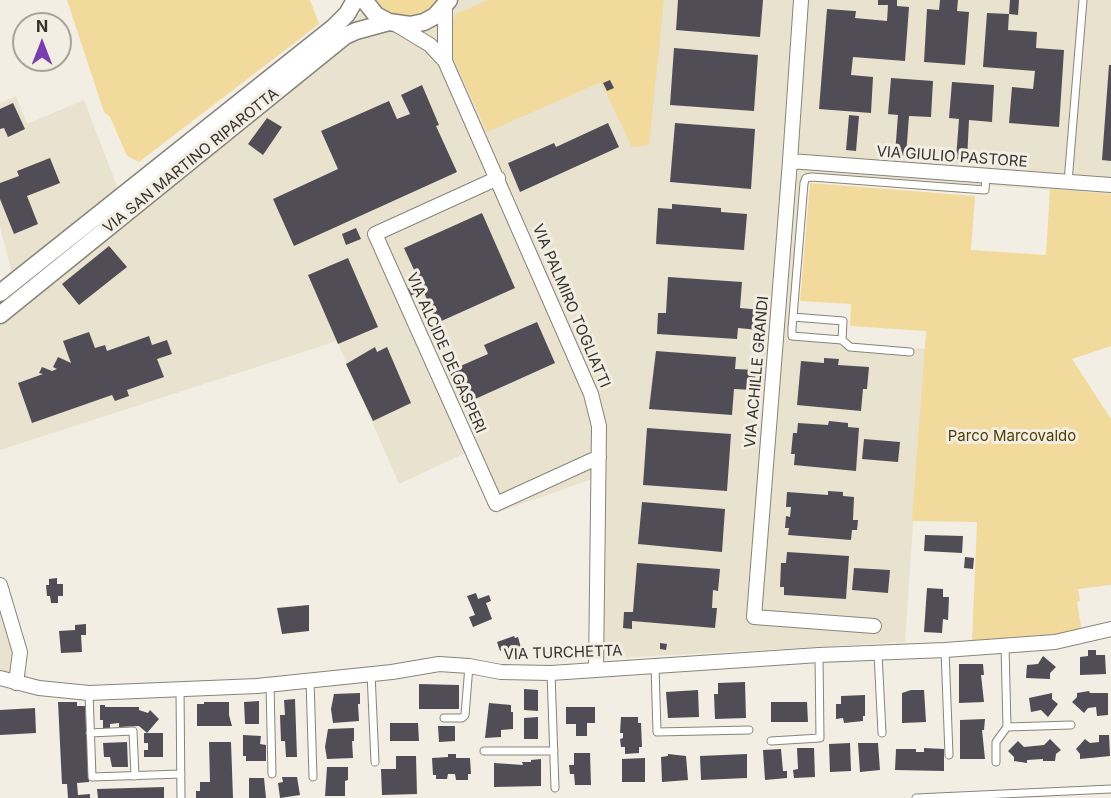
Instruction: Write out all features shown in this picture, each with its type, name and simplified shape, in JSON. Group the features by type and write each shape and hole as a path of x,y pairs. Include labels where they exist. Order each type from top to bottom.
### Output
{"street":[{"name":"VIA SAN MARTINO RIPAROTTA","path":"0,293 334,27 355,0"},
{"path":"364,0 376,15 430,45 445,61"},
{"name":"VIA SAN MARTINO RIPAROTTA","path":"0,315 345,36 356,31 393,23 410,25 424,22 435,16 447,3"},
{"name":"VIA PALMIRO TOGLIATTI","path":"447,3 445,61 591,394 599,426 596,670"},
{"name":"VIA ACHILLE GRANDI","path":"802,3 754,616 874,626"},
{"name":"VIA GIULIO PASTORE","path":"790,161 1111,185"},
{"name":"VIA ALCIDE DE GASPERI","path":"498,178 375,234 496,504 599,457"},
{"path":"0,585 20,652 16,683"},
{"name":"VIA TURCHETTA","path":"0,678 39,688 89,693 270,684 440,664 501,672 551,673 1055,642 1111,628"}],"lane":[{"path":"1068,182 1083,0"},
{"path":"910,352 850,347 842,340 792,336 806,178 985,190 986,176"},
{"path":"793,318 843,321 842,340"},
{"path":"777,327 792,328"},
{"path":"996,762 996,742 1007,727 1005,646"},
{"path":"945,650 949,755"},
{"path":"878,653 882,733"},
{"path":"771,741 820,738 819,655"},
{"path":"444,718 462,718 465,715 469,666"},
{"path":"655,666 657,732 749,730"},
{"path":"371,673 375,762"},
{"path":"551,673 555,788"},
{"path":"310,680 313,777"},
{"path":"270,684 272,774"},
{"path":"180,689 181,798"},
{"path":"89,693 92,777 181,774"},
{"path":"1007,727 1071,725"},
{"path":"90,733 133,731 135,776"},
{"path":"484,751 554,751"},
{"path":"916,798 1111,789"}],"shaded area":[{"path":"378,0 1111,0 1111,194 802,173 788,337 925,349 905,642 599,659 601,476 496,513 472,450 399,484 337,341 0,450 0,301 16,288 0,227 0,103 16,96 27,124 84,100 123,202"},
{"path":"0,582 30,685 0,672"}],"green space":[{"path":"67,0 310,0 319,24 139,162 127,156 110,117 104,112"},
{"path":"375,0 438,0 428,10 417,15 404,16 391,14 380,7"},
{"path":"488,0 664,0 649,145 632,147 601,82 487,132 450,51 449,29 456,14"},
{"name":"Parco Marcovaldo","path":"810,183 975,196 971,250 1046,255 1050,189 1111,194 1111,346 1072,359 1111,419 1111,585 1078,589 1080,601 1077,602 1082,632 972,641 977,522 912,521 926,331 850,326 851,304 800,301"}],"building":[{"path":"678,0 763,0 760,37 676,30"},
{"path":"878,0 897,0 897,6 909,7 905,61 853,57 851,75 873,77 871,113 819,109 827,9 856,11 855,18 887,21 888,5 878,5"},
{"path":"940,0 958,0 957,11 969,12 965,65 924,62 927,9 939,10"},
{"path":"1010,0 1019,0 1018,15 1009,14"},
{"path":"987,13 1009,14 1008,30 1037,32 1036,48 1064,50 1059,127 1009,123 1012,87 1033,89 1035,71 983,67"},
{"path":"674,48 758,55 754,111 670,105"},
{"path":"1109,65 1111,65 1111,161 1102,160"},
{"path":"891,78 933,81 931,117 909,116 906,156 895,154 898,115 888,114"},
{"path":"610,80 614,88 607,91 603,83"},
{"path":"952,82 994,85 992,122 969,120 967,160 956,159 959,119 949,118"},
{"path":"422,85 439,125 436,126 457,172 294,246 273,199 338,169 321,131 389,101 397,119 410,114 401,95"},
{"path":"13,103 25,129 8,137 4,128 0,129 0,109"},
{"path":"849,115 859,116 856,151 846,150"},
{"path":"267,118 282,127 263,155 248,144"},
{"path":"608,123 619,147 520,192 508,163 554,143 556,147"},
{"path":"675,123 755,129 751,189 670,182"},
{"path":"50,158 60,183 27,196 38,224 14,234 0,199 0,183 19,176 17,171"},
{"path":"672,204 721,208 721,212 747,214 744,250 656,244 658,208 672,209"},
{"path":"482,213 515,288 437,323 423,290 410,296 407,289 420,283 404,248"},
{"path":"356,228 361,239 346,245 342,234"},
{"path":"109,246 127,267 79,305 62,284"},
{"path":"348,258 378,327 338,344 308,275"},
{"path":"668,277 742,282 740,308 761,310 759,330 738,328 737,339 657,334 658,313 666,313"},
{"path":"537,322 555,363 464,404 449,371 488,354 484,345"},
{"path":"89,332 95,348 105,345 107,351 149,336 152,345 167,340 172,354 157,359 164,377 127,390 129,396 115,401 112,395 32,423 18,383 43,374 39,373 42,367 52,371 57,369 53,367 58,357 71,363 63,341"},
{"path":"375,347 377,352 387,347 411,403 373,421 346,364"},
{"path":"656,351 736,357 735,369 756,370 754,390 734,389 732,415 649,409"},
{"path":"824,358 839,359 838,365 869,367 867,389 863,389 861,411 797,405 801,361 824,363"},
{"path":"829,421 848,423 848,427 859,428 856,471 794,465 795,454 791,454 793,433 797,433 798,423 828,425"},
{"path":"647,428 731,434 727,491 643,485"},
{"path":"864,439 900,442 898,462 862,459"},
{"path":"828,491 843,492 843,496 854,497 853,520 858,520 857,530 852,530 851,540 788,535 789,528 785,528 786,516 790,517 791,507 786,507 787,492 828,495"},
{"path":"642,502 725,509 722,552 638,544"},
{"path":"925,535 963,536 962,553 924,551"},
{"path":"787,552 849,556 846,599 784,595 784,587 780,587 781,563 786,563"},
{"path":"965,557 974,558 973,569 964,568"},
{"path":"637,563 720,569 718,591 713,590 712,608 717,608 715,628 632,621 632,629 623,628 624,612 633,612"},
{"path":"854,568 890,570 888,593 852,590"},
{"path":"57,578 57,584 63,584 63,596 58,596 58,603 51,603 50,596 47,596 46,585 49,585 49,579"},
{"path":"927,588 943,589 943,597 949,597 948,620 943,619 942,633 924,632"},
{"path":"476,593 478,599 489,595 491,601 486,603 492,619 473,627 469,617 475,615 467,596"},
{"path":"309,605 309,631 282,634 277,608"},
{"path":"86,624 86,635 81,635 82,652 61,653 59,631 75,630 75,625"},
{"path":"514,636 518,637 523,655 507,659 503,649 500,651 497,642"},
{"path":"660,643 667,644 666,650 660,649"},
{"path":"1088,650 1096,650 1096,655 1105,655 1106,674 1080,675 1080,657 1088,656"},
{"path":"1043,656 1056,667 1050,673 1050,679 1026,678 1027,665 1038,664"},
{"path":"959,664 983,664 984,675 981,675 984,702 959,703"},
{"path":"745,682 746,718 715,719 714,694 718,694 718,683"},
{"path":"419,684 459,685 459,709 419,709"},
{"path":"524,689 538,690 538,711 524,710"},
{"path":"698,690 699,717 668,718 666,692"},
{"path":"924,690 926,722 902,723 902,693"},
{"path":"1089,691 1090,693 1108,693 1108,715 1097,716 1096,707 1088,708 1084,713 1072,702 1077,697 1077,693"},
{"path":"360,693 359,721 333,723 331,709 334,694"},
{"path":"1052,693 1052,699 1058,704 1048,717 1041,710 1031,712 1029,698"},
{"path":"865,695 863,721 844,723 843,718 836,719 836,704 841,704 841,696"},
{"path":"295,699 297,757 286,757 285,741 281,741 280,715 285,715 284,700"},
{"path":"259,701 259,724 245,724 244,702"},
{"path":"58,702 77,702 77,706 85,706 89,782 77,783 78,795 90,794 90,798 68,798 67,784 62,784"},
{"path":"204,702 229,702 232,726 197,726 197,704 204,704"},
{"path":"771,702 807,702 808,722 771,722"},
{"path":"489,703 511,705 513,729 501,730 501,737 485,738"},
{"path":"100,705 139,707 139,710 148,713 150,710 159,719 147,733 139,726 119,727 119,723 110,724 110,728 103,728 103,720 100,720"},
{"path":"566,707 595,707 595,723 587,723 587,736 576,736 576,724 566,724"},
{"path":"35,708 36,733 0,735 0,710"},
{"path":"538,717 538,739 524,739 524,718"},
{"path":"621,717 638,717 638,723 641,723 642,747 639,747 639,753 625,754 625,747 621,747 620,739 623,738 623,733 620,733"},
{"path":"985,719 984,730 982,730 985,759 960,759 960,720"},
{"path":"390,723 418,723 419,741 390,741"},
{"path":"438,726 455,726 455,741 439,742"},
{"path":"354,728 353,758 327,759 325,747 328,729"},
{"path":"144,733 163,733 163,757 144,757 144,750 148,750 148,743 144,743"},
{"path":"243,735 261,736 260,744 266,745 266,761 246,761 246,756 243,756"},
{"path":"1099,735 1109,735 1110,756 1080,759 1080,754 1076,749 1085,739 1090,743 1099,742"},
{"path":"1050,739 1061,750 1056,754 1055,761 1027,760 1027,763 1014,761 1014,757 1008,751 1018,741 1024,747 1044,745"},
{"path":"127,742 128,767 112,767 110,757 104,757 103,743"},
{"path":"209,742 231,742 233,798 196,798 196,791 200,791 200,782 210,782"},
{"path":"850,743 851,771 830,772 829,744"},
{"path":"858,743 878,743 880,770 860,772"},
{"path":"797,748 814,748 815,777 794,778 793,770 798,769"},
{"path":"924,748 944,749 944,771 895,770 896,749 916,749 916,752 924,752"},
{"path":"781,749 783,771 787,771 787,778 765,780 763,750"},
{"path":"574,753 590,753 591,785 575,785 574,774 570,774 569,765 574,765"},
{"path":"448,754 456,754 456,758 470,758 471,774 468,774 468,780 456,780 455,774 448,774 447,779 436,779 436,775 433,775 432,758 448,757"},
{"path":"668,754 686,756 688,780 662,782 661,757 668,756"},
{"path":"747,754 747,778 701,780 700,756"},
{"path":"396,756 416,756 417,794 382,795 381,769 396,769"},
{"path":"645,758 645,782 622,782 622,759"},
{"path":"541,759 541,786 494,787 494,763 523,765 522,762"},
{"path":"327,767 348,767 345,796 325,796"},
{"path":"282,777 297,777 300,795 280,798 278,783 283,782"},
{"path":"249,778 264,778 266,798 249,798"},
{"path":"164,787 164,798 98,798 97,789"}]}
